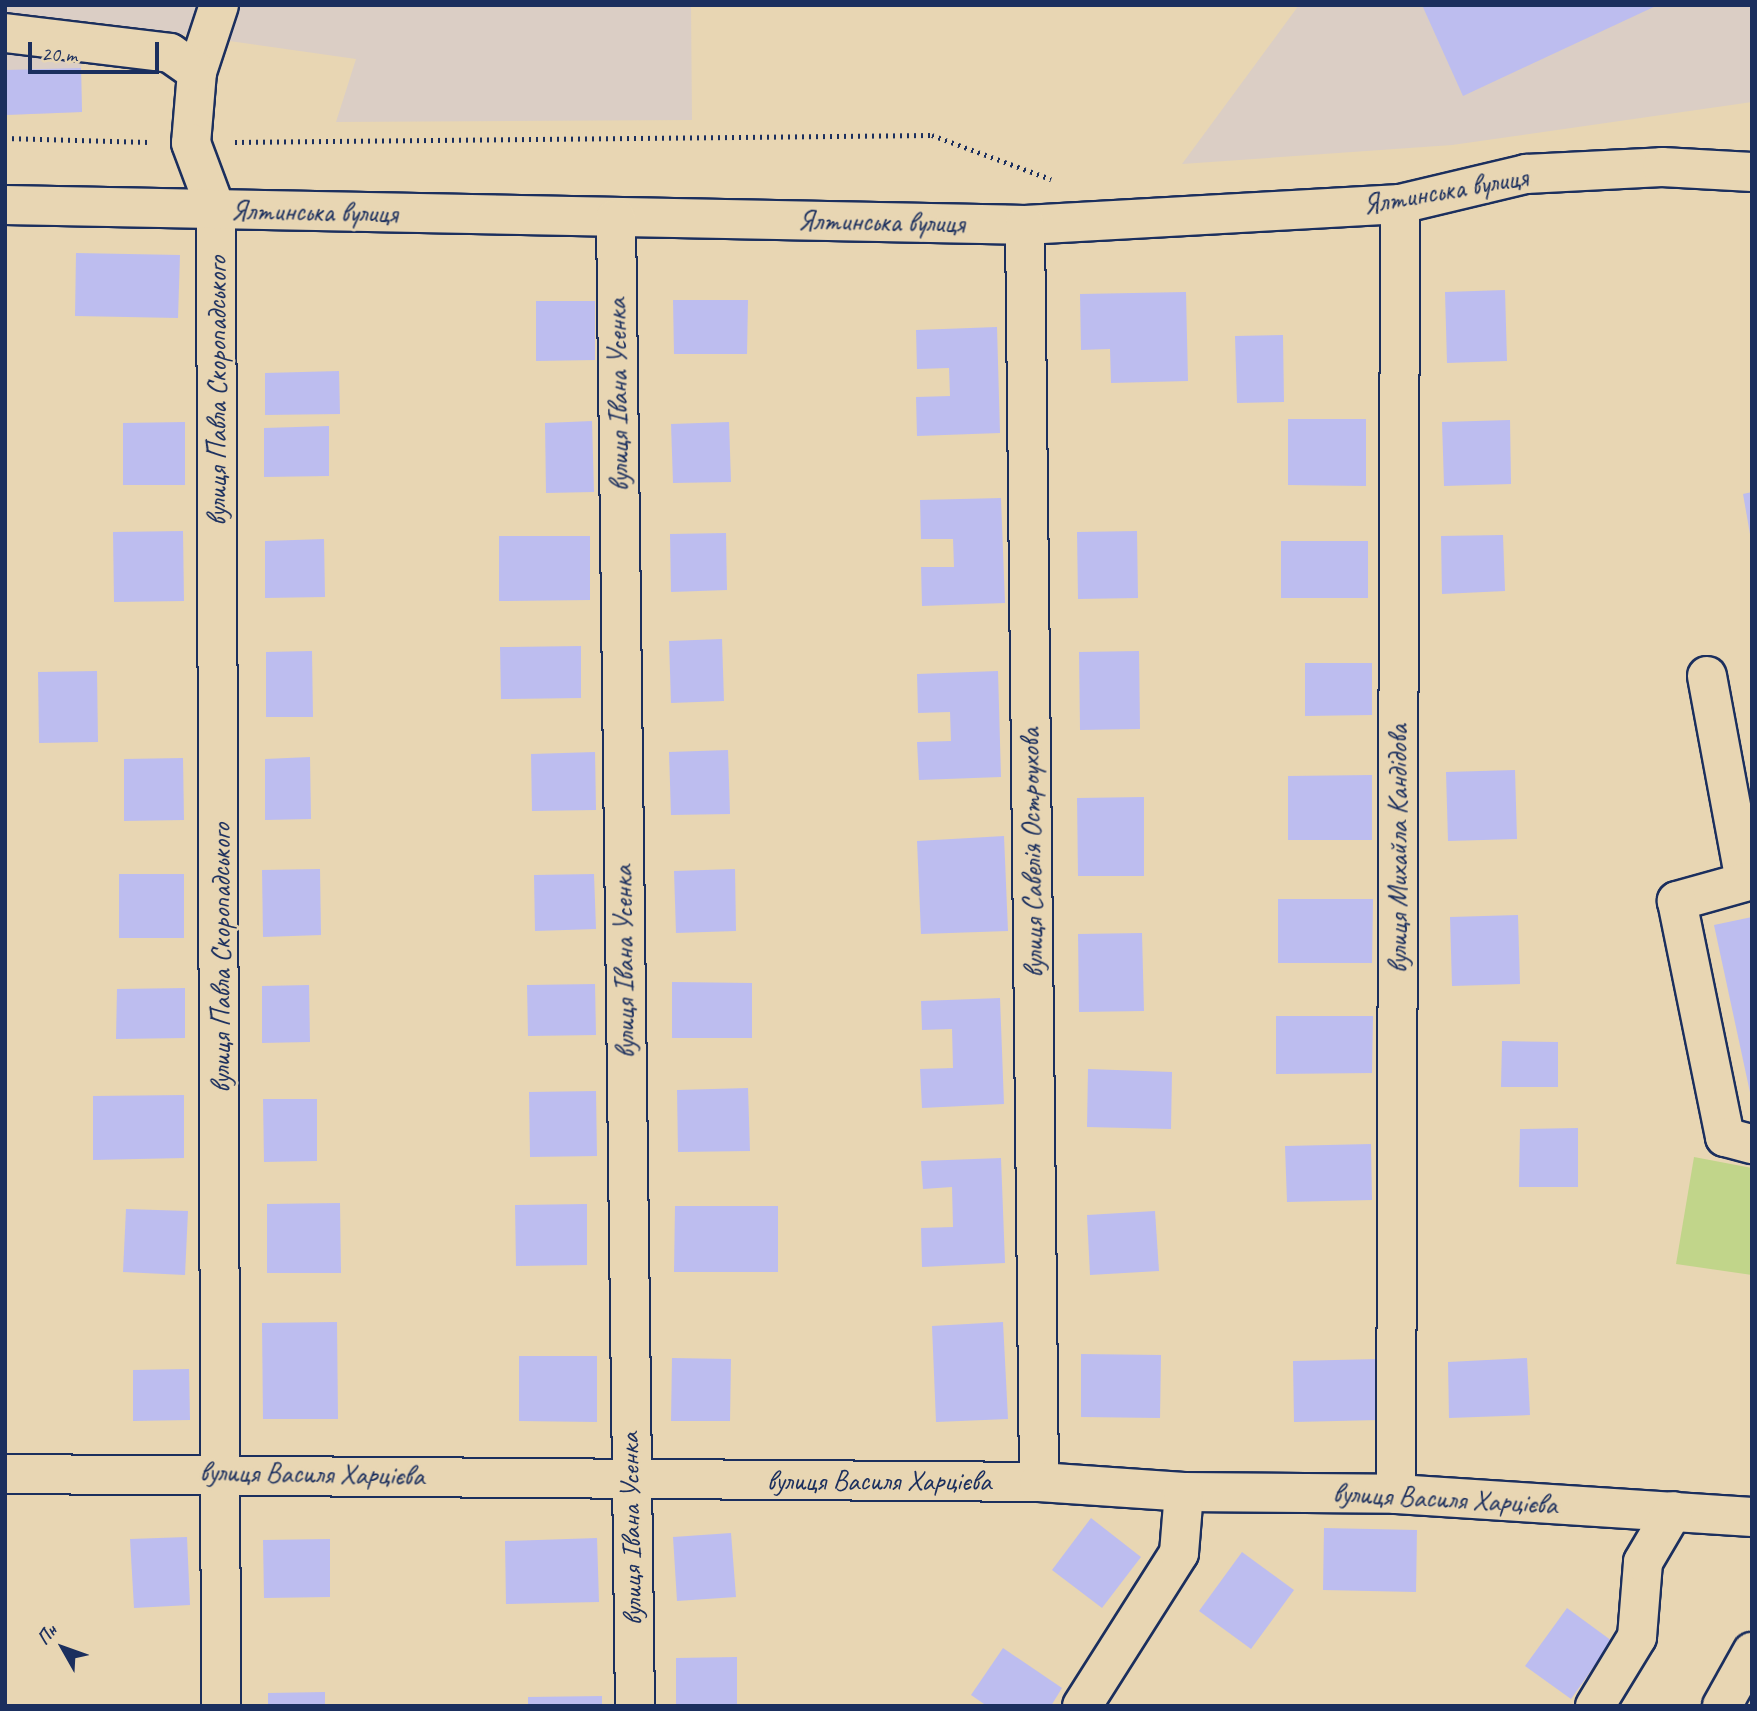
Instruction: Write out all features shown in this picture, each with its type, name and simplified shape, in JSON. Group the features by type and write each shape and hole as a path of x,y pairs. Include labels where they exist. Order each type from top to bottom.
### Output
{"street":[{"path":"216,210 191,143 197,72 219,5"},
{"path":"5,33 170,53 197,72"},
{"name":"Ялтинська вулиця","path":"5,205 1025,225 1400,204 1526,174 1662,167 1752,172"},
{"name":"вулиця Михайла Кандідова","path":"1396,1494 1400,204"},
{"name":"вулиця Павла Скоропадського","path":"216,210 224,1472 221,1706"},
{"name":"вулиця Івана Усенка","path":"616,218 629,1479 635,1706"},
{"name":"вулиця Савелія Остроухова","path":"1025,225 1039,1482"},
{"path":"1707,676 1745,882 1677,901 1725,1137 1752,1144"},
{"name":"вулиця Василя Харцієва","path":"5,1475 224,1472 1039,1482 1184,1492 1396,1494 1752,1517"},
{"path":"1083,1706 1178,1553 1184,1492"},
{"path":"1595,1706 1636,1637 1643,1562 1673,1511"},
{"path":"1722,1706 1752,1652"}],"path":[{"path":"5,138 191,143 932,135 1060,182"}],"shaded area":[{"path":"5,5 691,5 692,120 336,122 356,59 88,21 81,68 82,112 5,115"},
{"path":"1299,5 1752,5 1752,102 1452,145 1182,164"}],"green space":[{"path":"1694,1157 1752,1168 1752,1275 1676,1264"}],"building":[{"path":"1422,5 1658,5 1463,96"},
{"path":"81,68 82,112 5,115 5,70"},
{"path":"76,253 180,255 178,318 75,316"},
{"path":"1505,290 1507,361 1447,363 1445,292"},
{"path":"1186,292 1188,381 1111,383 1110,349 1081,350 1080,294"},
{"path":"673,300 748,300 747,354 674,354"},
{"path":"536,301 595,301 595,360 536,361"},
{"path":"997,327 1000,433 917,436 916,397 950,396 949,368 917,369 916,330"},
{"path":"1283,335 1284,402 1237,403 1235,336"},
{"path":"339,371 340,414 265,415 265,373"},
{"path":"1288,419 1366,419 1366,486 1288,485"},
{"path":"1510,420 1511,484 1444,486 1442,422"},
{"path":"592,421 594,492 546,493 545,423"},
{"path":"185,422 185,485 123,485 123,423"},
{"path":"729,422 731,482 673,483 671,424"},
{"path":"329,426 329,476 264,477 264,428"},
{"path":"1752,492 1752,534 1750,534 1743,494"},
{"path":"1001,498 1005,603 922,606 921,567 954,567 953,539 921,539 920,500"},
{"path":"183,531 184,601 114,602 113,532"},
{"path":"1137,531 1138,598 1078,599 1077,532"},
{"path":"726,533 727,590 671,592 670,534"},
{"path":"1503,535 1505,591 1442,594 1441,536"},
{"path":"499,536 590,536 590,600 499,601"},
{"path":"324,539 325,597 265,598 265,541"},
{"path":"1281,541 1368,541 1368,598 1281,598"},
{"path":"722,639 724,701 671,703 669,641"},
{"path":"581,646 581,698 501,699 500,647"},
{"path":"312,651 313,717 266,717 266,652"},
{"path":"1139,651 1140,729 1080,730 1079,652"},
{"path":"1305,663 1372,663 1372,715 1305,716"},
{"path":"97,671 98,742 39,743 38,672"},
{"path":"998,671 1001,777 919,780 917,742 951,741 950,712 918,713 917,674"},
{"path":"728,750 730,814 671,815 669,752"},
{"path":"595,752 596,810 532,811 531,754"},
{"path":"310,757 311,819 265,820 265,759"},
{"path":"183,758 184,820 124,821 124,759"},
{"path":"1515,770 1517,839 1448,841 1446,772"},
{"path":"1372,775 1372,840 1288,840 1288,776"},
{"path":"1144,797 1144,876 1078,876 1077,798"},
{"path":"1004,836 1008,931 921,934 917,841"},
{"path":"320,869 321,935 263,937 262,870"},
{"path":"735,869 736,931 676,933 674,871"},
{"path":"119,874 184,874 184,938 119,938"},
{"path":"594,874 596,929 535,931 534,875"},
{"path":"1278,899 1373,899 1372,963 1278,963"},
{"path":"1518,915 1520,984 1452,986 1450,917"},
{"path":"1752,917 1752,1097 1751,1097 1714,925"},
{"path":"1142,933 1144,1011 1079,1012 1078,934"},
{"path":"672,982 752,983 752,1038 672,1038"},
{"path":"595,984 596,1035 528,1036 527,985"},
{"path":"309,985 310,1042 262,1043 262,986"},
{"path":"185,988 185,1038 116,1039 117,989"},
{"path":"1000,998 1004,1104 922,1108 920,1069 953,1068 952,1029 922,1030 921,1001"},
{"path":"1276,1016 1373,1016 1372,1073 1276,1074"},
{"path":"1502,1041 1558,1042 1558,1087 1501,1087"},
{"path":"1088,1069 1172,1072 1171,1129 1087,1127"},
{"path":"748,1088 750,1151 678,1152 677,1090"},
{"path":"596,1091 597,1156 530,1157 529,1092"},
{"path":"184,1095 184,1158 93,1160 93,1096"},
{"path":"263,1099 317,1099 317,1161 264,1162"},
{"path":"1578,1128 1578,1187 1519,1187 1520,1129"},
{"path":"1371,1144 1372,1200 1287,1202 1285,1146"},
{"path":"1001,1158 1005,1263 922,1267 921,1228 953,1227 952,1187 923,1189 921,1161"},
{"path":"340,1203 341,1273 267,1273 267,1204"},
{"path":"587,1204 587,1265 516,1266 515,1205"},
{"path":"675,1206 778,1206 778,1272 674,1272"},
{"path":"126,1209 188,1211 185,1275 123,1272"},
{"path":"1155,1211 1159,1271 1090,1275 1087,1215"},
{"path":"337,1322 338,1419 263,1419 262,1323"},
{"path":"1003,1322 1008,1419 936,1422 932,1326"},
{"path":"1081,1354 1161,1355 1160,1418 1081,1417"},
{"path":"519,1356 597,1356 597,1422 519,1421"},
{"path":"672,1358 731,1359 730,1421 671,1421"},
{"path":"1527,1358 1530,1415 1449,1418 1448,1362"},
{"path":"1378,1359 1379,1420 1294,1422 1293,1361"},
{"path":"189,1369 190,1420 133,1421 133,1370"},
{"path":"1091,1518 1141,1557 1102,1608 1052,1570"},
{"path":"1324,1528 1417,1530 1416,1592 1323,1590"},
{"path":"731,1533 736,1597 677,1601 673,1537"},
{"path":"187,1537 190,1605 134,1608 130,1539"},
{"path":"597,1538 599,1602 506,1604 505,1541"},
{"path":"330,1539 330,1597 264,1598 263,1540"},
{"path":"1242,1552 1294,1590 1251,1649 1199,1611"},
{"path":"1567,1608 1612,1641 1571,1699 1525,1666"},
{"path":"1003,1648 1062,1688 1051,1706 987,1706 971,1695"},
{"path":"737,1657 737,1706 676,1706 676,1658"},
{"path":"325,1692 325,1706 268,1706 268,1693"},
{"path":"602,1696 602,1706 528,1706 528,1697"}]}
